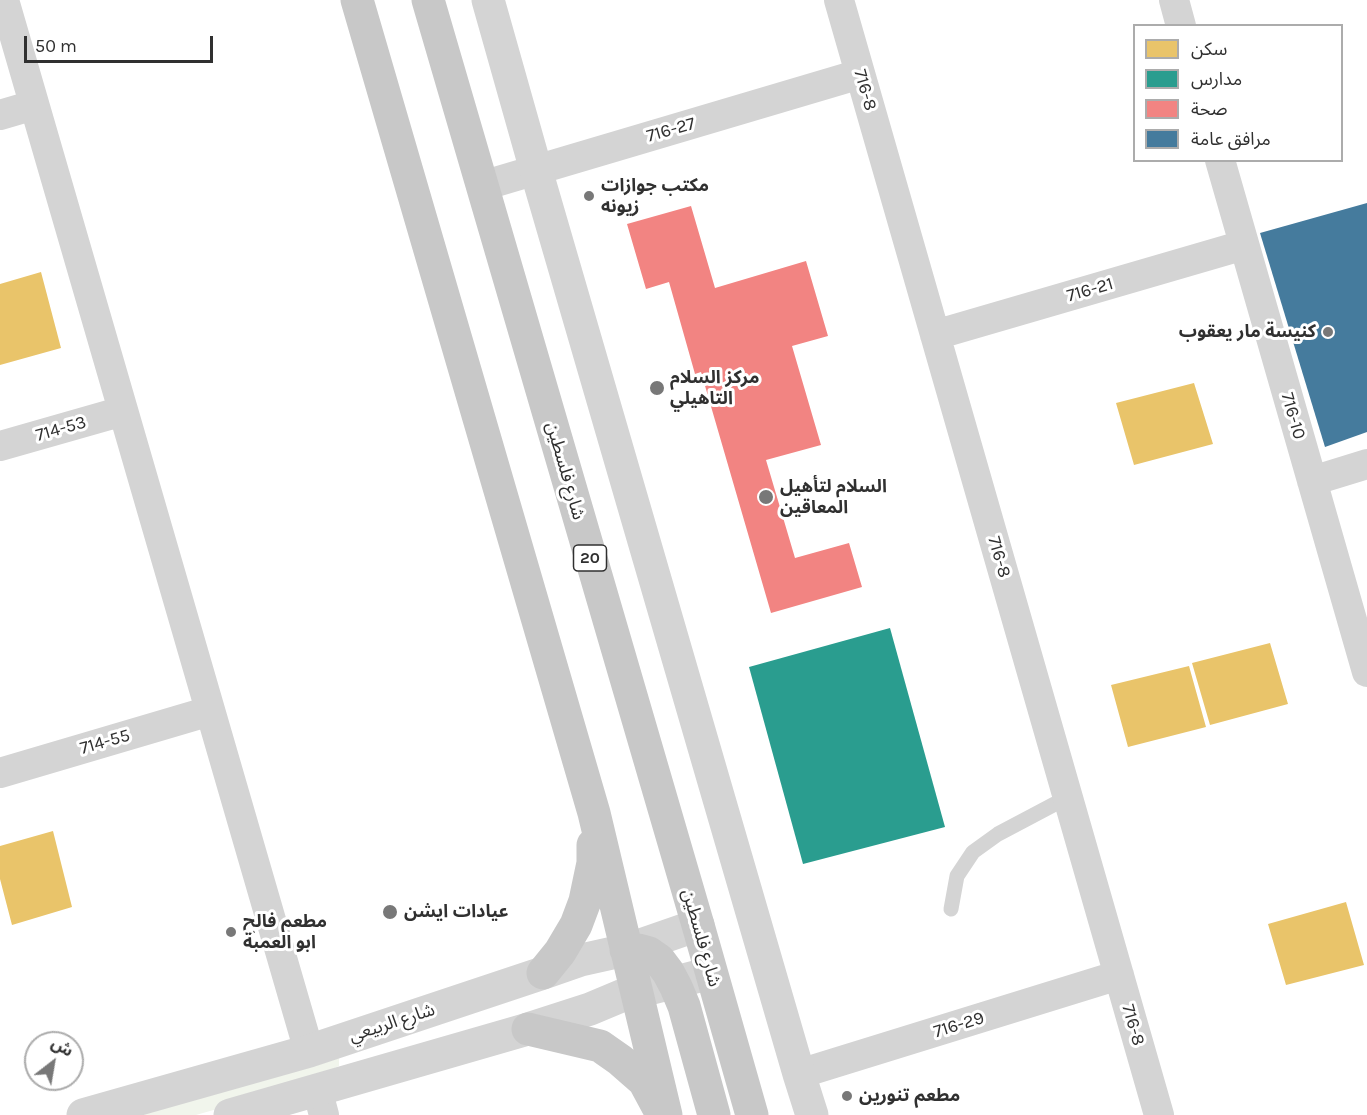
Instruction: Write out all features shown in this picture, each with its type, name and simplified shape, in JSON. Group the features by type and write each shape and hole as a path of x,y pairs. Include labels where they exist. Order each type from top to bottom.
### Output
{"main road":[{"path":"357,0 594,813 664,1115"},
{"name":"شارع فلسطين","path":"428,0 752,1115"},
{"path":"543,973 560,952 576,925 585,901 593,863 594,813"},
{"path":"626,950 638,950 649,954 658,960 674,982 684,1006 714,1115"},
{"path":"528,1029 600,1046 620,1060 644,1082 664,1115"}],"street":[{"path":"4,0 309,1051"},
{"path":"488,0 812,1115"},
{"name":"716-8","path":"839,0 1159,1115"},
{"path":"1174,0 1180,24"},
{"name":"716-27","path":"482,186 860,74"},
{"path":"0,115 34,105"},
{"name":"716-10","path":"1221,162 1367,672"},
{"name":"716-21","path":"935,335 1244,245"},
{"name":"714-53","path":"0,446 123,411"},
{"path":"1312,481 1367,464"},
{"name":"714-55","path":"0,773 210,711"},
{"name":"شارع الربيعي","path":"83,1115 309,1051 581,960 626,950 698,925"},
{"path":"230,1115 321,1102 590,1009 621,996 711,973"},
{"name":"716-29","path":"799,1074 1119,975"}],"lane":[{"path":"951,909 957,876 973,852 998,834 1068,797"}],"shaded area":[{"path":"339,1058 339,1066 304,1082 196,1115 129,1115"}],"building: سكن":[{"path":"41,272 61,348 0,365 0,284"},
{"path":"1194,383 1213,444 1134,465 1116,403"},
{"path":"1270,643 1288,704 1210,725 1192,663"},
{"path":"1189,666 1206,727 1128,747 1111,685"},
{"path":"53,831 72,907 12,925 0,879 0,846"},
{"path":"1346,902 1364,965 1286,985 1268,924"}],"building: مدارس":[{"path":"890,628 945,827 803,864 749,667"}],"building: صحة":[{"path":"691,206 715,288 806,261 828,336 792,346 821,445 766,460 795,558 849,543 862,587 771,613 701,372 695,374 669,282 646,289 627,224"}],"building: مرافق عامة":[{"name":"كنيسة مار يعقوب","path":"1367,203 1367,432 1325,447 1260,233"}],"place":[{"name":"مكتب جوازات زيونه","path":"589,196"},
{"name":"كنيسة مار يعقوب","path":"1328,332"},
{"name":"مركز السلام التاهيلي","path":"657,388"},
{"name":"السلام لتأهيل المعاقين","path":"766,497"},
{"name":"عيادات ايشن","path":"390,912"},
{"name":"مطعم فالح ابو العمبة","path":"231,932"},
{"name":"مطعم تنورين","path":"847,1096"}]}
